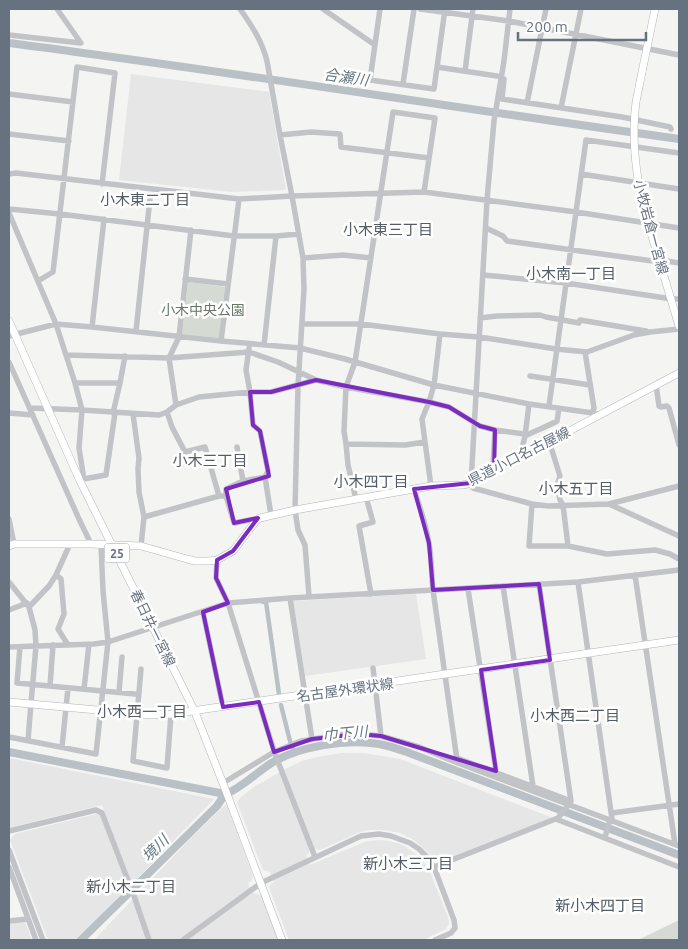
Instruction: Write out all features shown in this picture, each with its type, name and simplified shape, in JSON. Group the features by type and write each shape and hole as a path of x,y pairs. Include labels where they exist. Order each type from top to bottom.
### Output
{"main road":[{"name":"小牧岩倉一宮線","path":"655,9 636,102 634,153 638,186 660,262 676,299 679,327"},
{"name":"春日井一宮線","path":"9,321 12,335 47,409 195,712 282,940"},
{"name":"県道小口名古屋線","path":"260,518 431,486 471,483 596,414 679,373"},
{"path":"11,545 101,544 141,546 195,561 208,561 217,560 233,551 260,518"},
{"name":"名古屋外環状線","path":"9,702 152,715 195,712 679,640"}],"street":[{"path":"9,35 81,43 57,9"},
{"path":"240,9 259,38 270,71 303,258 304,289 298,386 295,510 298,530 305,545 309,596"},
{"path":"323,9 375,45"},
{"path":"380,9 370,80 434,89 445,10"},
{"path":"403,84 414,9"},
{"path":"420,9 445,10 509,21 679,55"},
{"path":"465,71 473,9"},
{"path":"510,9 494,121 487,200 471,483 473,488 532,504 548,506 609,504 679,486"},
{"path":"527,103 546,9"},
{"path":"561,108 581,9"},
{"path":"504,61 506,64 502,99 622,117 671,129"},
{"path":"38,281 53,272 77,67 115,73 102,184"},
{"path":"437,67 497,76"},
{"path":"9,94 73,102"},
{"path":"356,499 348,465 344,431 346,387 355,362 393,112 435,118 424,192"},
{"path":"280,135 311,132 340,134 341,147 429,158"},
{"path":"9,134 69,141"},
{"path":"549,406 586,140 679,153"},
{"path":"9,174 16,173 239,199 424,192 679,228"},
{"path":"581,174 679,189"},
{"path":"136,331 151,189"},
{"path":"221,341 239,199"},
{"path":"9,209 234,236 299,234"},
{"path":"9,213 56,324 75,383 82,410 79,448 83,473 81,480 106,475 114,413 125,356"},
{"path":"92,326 104,219"},
{"path":"486,228 503,236 507,241 679,263"},
{"path":"176,405 169,358 179,336 190,230"},
{"path":"264,344 276,236"},
{"path":"303,258 343,255 370,258"},
{"path":"483,275 566,283 676,299"},
{"path":"185,279 228,284"},
{"path":"480,318 540,315 546,318 579,323 580,320 650,332"},
{"path":"12,335 56,324 92,326 300,348 434,385 530,404 596,414 585,352"},
{"path":"302,324 361,324 478,337 585,352 634,335 679,327"},
{"path":"431,486 422,419 434,385 440,334"},
{"path":"249,343 246,370 253,425 260,432 268,471 265,477 271,515"},
{"path":"66,355 169,358 249,352 278,362 316,380 449,407 480,426 524,435 545,428 557,421 559,408"},
{"path":"9,362 91,544"},
{"path":"530,376 590,385"},
{"path":"30,408 159,415 176,405 199,397 271,392 316,380"},
{"path":"75,383 120,383"},
{"path":"656,385 659,406 661,408 667,406 669,408 679,445"},
{"path":"520,457 530,404"},
{"path":"167,412 172,427 185,452 205,447 219,496"},
{"path":"9,413 33,415"},
{"path":"133,414 139,458 139,492 144,517 141,546"},
{"path":"494,470 496,430"},
{"path":"549,441 560,476 557,485 563,505 568,546"},
{"path":"346,444 405,445 425,442"},
{"path":"237,447 243,482"},
{"path":"260,518 234,523 226,496 226,489 243,482 265,477"},
{"path":"414,489 429,543 433,590 458,760"},
{"path":"144,517 219,496 226,496"},
{"path":"366,497 373,522 359,526 371,594"},
{"path":"532,504 529,546 568,546 607,554 655,550 670,554 679,559"},
{"path":"609,504 679,536"},
{"path":"9,520 11,545"},
{"path":"9,610 28,605 49,586 70,544"},
{"path":"9,737 96,754 108,642 101,544"},
{"path":"217,560 216,578 228,603 275,753 316,857"},
{"path":"9,647 108,642 228,603 309,596 578,582 679,570"},
{"path":"56,575 61,579 64,614 58,628 68,644"},
{"path":"635,575 669,805 677,845"},
{"path":"9,582 28,605 35,630 36,646 28,741"},
{"path":"578,582 612,813 605,836"},
{"path":"223,784 291,745 312,739 359,734 381,736 419,747 532,788 571,800 540,584"},
{"path":"504,586 532,788"},
{"path":"468,588 496,771"},
{"path":"290,598 312,739"},
{"path":"203,612 223,707"},
{"path":"84,689 88,644"},
{"path":"50,686 53,645"},
{"path":"20,647 17,683 135,694"},
{"path":"120,692 122,657"},
{"path":"373,668 381,736"},
{"path":"141,669 133,761 166,768 171,714"},
{"path":"62,748 68,688"},
{"path":"458,760 496,771 568,805 677,845"},
{"path":"612,813 679,804"},
{"path":"434,867 558,817 568,805"},
{"path":"9,831 96,810 102,813 149,940"},
{"path":"558,817 679,867"},
{"path":"183,940 261,883 362,836 379,834 410,843 419,849 434,867 454,920 455,928 451,933 435,940"},
{"path":"9,850 43,940"},
{"path":"9,867 36,940"},
{"path":"9,921 28,919"}],"highlighted area":[{"path":"316,380 429,402 449,407 480,426 495,430 494,471 471,483 414,489 429,543 433,590 539,584 550,660 481,670 496,771 381,736 359,734 312,739 274,752 259,702 223,707 203,612 228,603 216,578 217,560 233,551 258,518 234,523 226,489 269,476 260,431 253,425 250,392 271,392"}],"shaded area":[{"path":"131,74 269,92 286,190 232,192 119,180"},
{"path":"416,594 426,659 305,676 293,601"},
{"path":"342,753 364,753 400,759 553,818 440,862 435,860 412,839 400,833 384,830 360,832 320,850 315,849 283,770 302,761"},
{"path":"9,758 214,799 132,884 102,805 9,827"},
{"path":"280,772 309,849 309,853 306,856 310,865 367,841 382,840 398,843 421,858 430,872 449,920 446,929 425,940 289,940 269,887 274,881 270,872 263,870 237,802 254,787"},
{"path":"225,805 253,876 248,884 253,893 261,895 278,940 94,940 190,839"},
{"path":"100,814 128,887 77,940 48,940 10,840 15,834"},
{"path":"25,922 32,940 9,940 9,924"}],"green space":[{"name":"小木中央公園","path":"188,282 225,287 219,338 182,334"},
{"path":"679,920 679,940 638,940"}],"waterway":[{"name":"合瀬川","path":"9,43 679,139"},
{"path":"263,602 266,602 279,694"},
{"path":"281,705 294,753"},
{"name":"巾下川","path":"9,752 225,794 242,785 270,764 308,748 352,742 379,744 412,754 679,855"},
{"name":"境川","path":"81,940 217,806 225,794"}],"district":[{"name":"小木東二丁目","path":"145,199"},
{"name":"小木東三丁目","path":"388,229"},
{"name":"小木南一丁目","path":"571,273"},
{"name":"小木三丁目","path":"210,460"},
{"name":"小木四丁目","path":"371,481"},
{"name":"小木五丁目","path":"576,488"},
{"name":"小木西一丁目","path":"142,711"},
{"name":"小木西二丁目","path":"575,715"},
{"name":"新小木三丁目","path":"408,863"},
{"name":"新小木二丁目","path":"131,886"},
{"name":"新小木四丁目","path":"600,905"}]}
